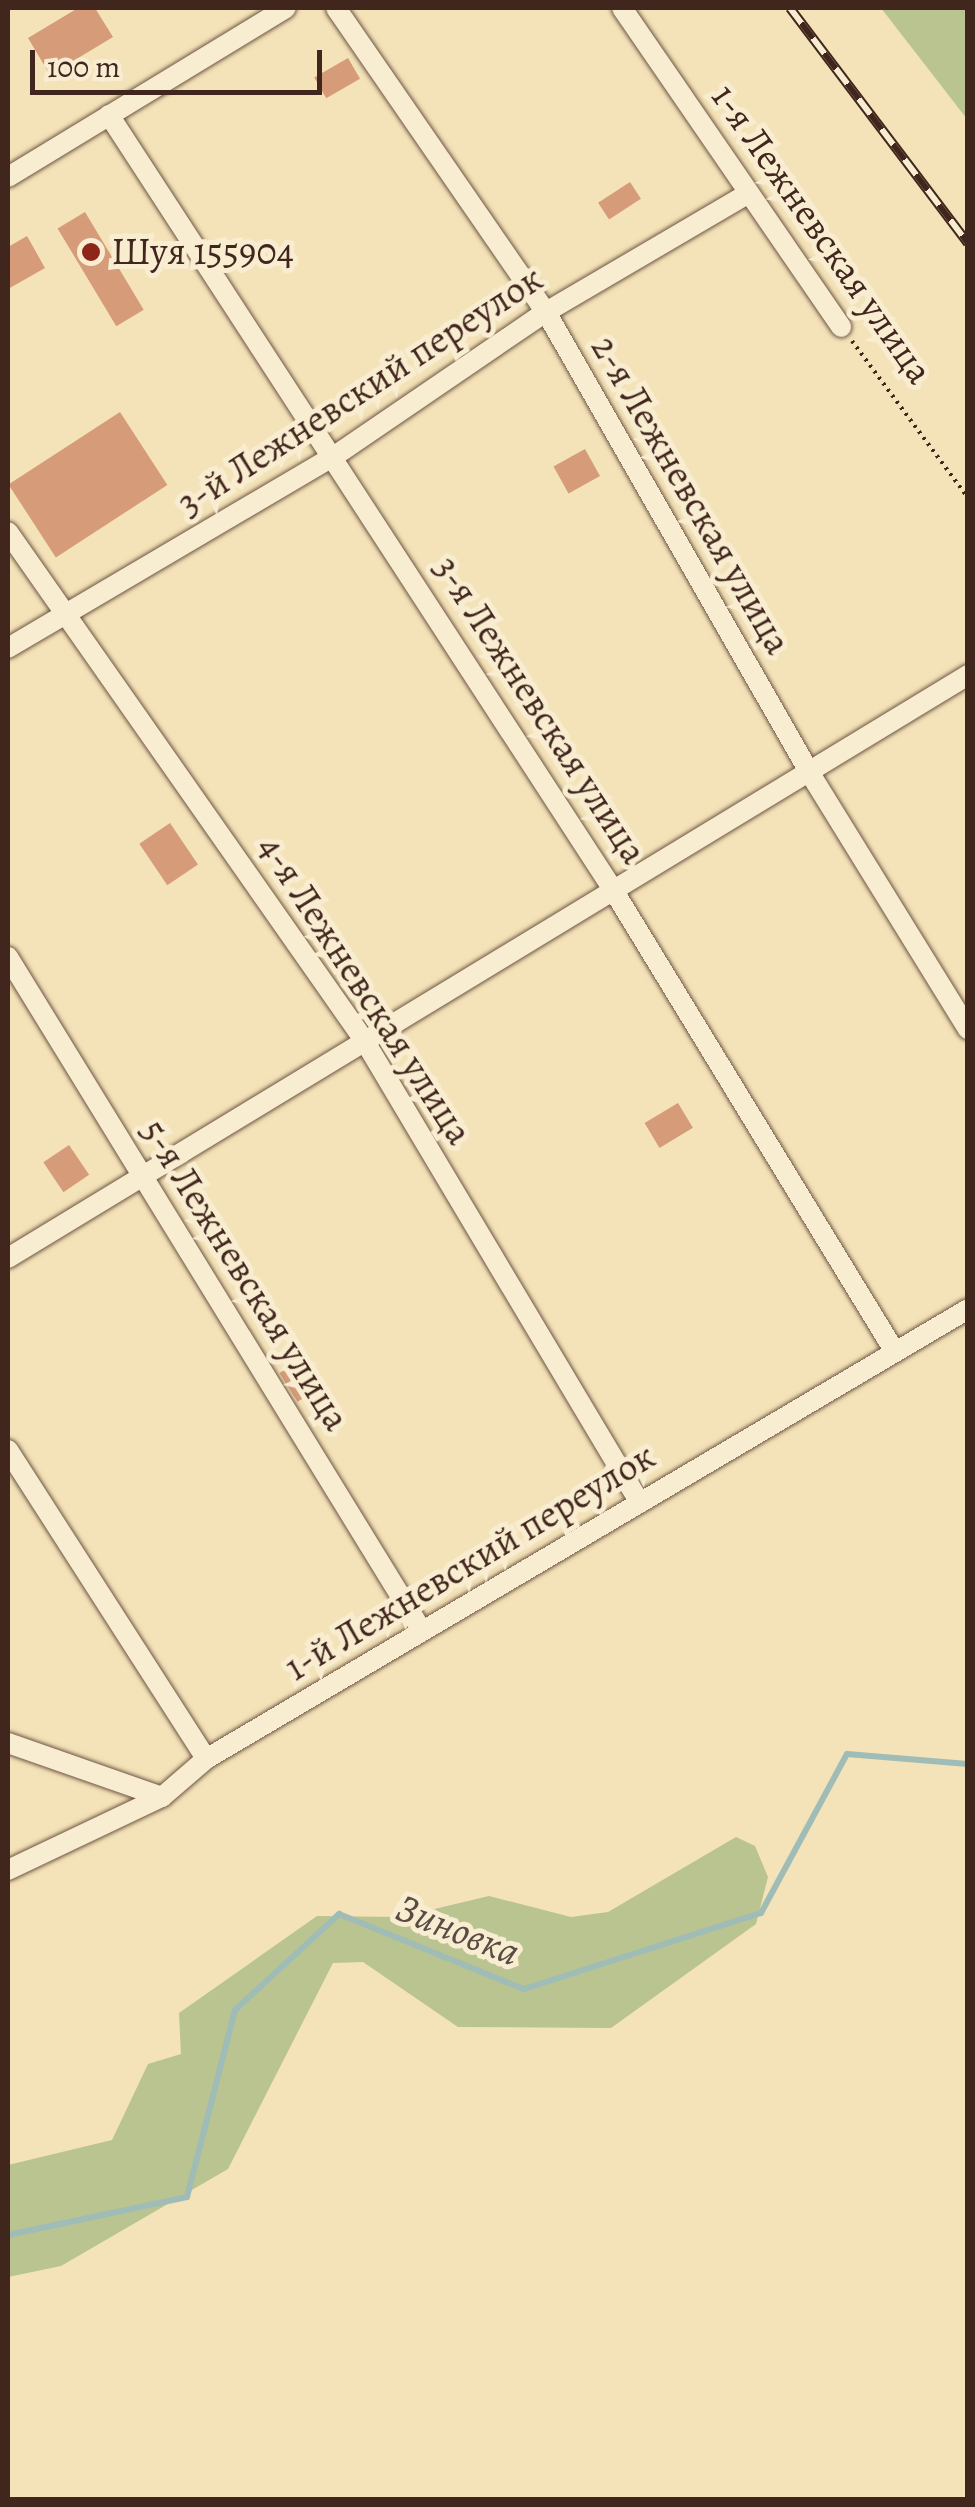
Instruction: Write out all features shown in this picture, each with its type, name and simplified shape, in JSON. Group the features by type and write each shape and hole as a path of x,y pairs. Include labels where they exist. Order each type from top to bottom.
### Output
{"street":[{"path":"8,177 286,8"},
{"name":"2-я Лежневская улица","path":"336,8 546,312 812,776 968,1029"},
{"name":"1-я Лежневская улица","path":"622,8 841,327"},
{"name":"3-я Лежневская улица","path":"109,115 336,456 612,888 895,1352"},
{"name":"3-й Лежневский переулок","path":"8,648 336,456 546,312 749,193"},
{"name":"4-я Лежневская улица","path":"8,532 364,1040 640,1502"},
{"path":"8,1258 612,888 812,776 968,675"},
{"name":"5-я Лежневская улица","path":"8,957 422,1631"},
{"name":"1-й Лежневский переулок","path":"8,1870 162,1797 206,1759 968,1310"},
{"path":"8,1450 206,1759"},
{"path":"8,1743 162,1797"}],"path":[{"name":"1-я Лежневская улица","path":"841,327 968,498"}],"green space":[{"path":"881,8 967,8 967,119"},
{"path":"736,1837 755,1846 768,1877 756,1924 611,2028 458,2027 363,1962 333,1963 228,2169 61,2266 8,2277 8,2165 112,2140 148,2064 181,2054 179,2013 317,1916 401,1917 489,1896 571,1917 608,1912"}],"building":[{"path":"78,8 95,8 113,37 50,75 28,38"},
{"path":"348,58 360,79 326,98 314,78"},
{"path":"630,182 641,199 609,219 598,203"},
{"path":"85,212 144,310 116,326 58,228"},
{"path":"27,236 45,268 8,289 8,247"},
{"path":"120,412 167,485 56,557 8,484"},
{"path":"585,449 600,476 569,494 554,466"},
{"path":"170,823 198,864 167,885 139,844"},
{"path":"678,1103 693,1128 660,1148 645,1123"},
{"path":"69,1145 89,1175 63,1192 43,1162"},
{"path":"305,1357 323,1386 298,1402 280,1373"}],"waterway":[{"name":"Зиновка","path":"8,2235 187,2197 235,2010 339,1914 524,1989 761,1913 847,1754 968,1764"}],"railway":[{"path":"790,8 968,243"}],"place":[{"name":"Шуя 155904","path":"91,252"}]}
